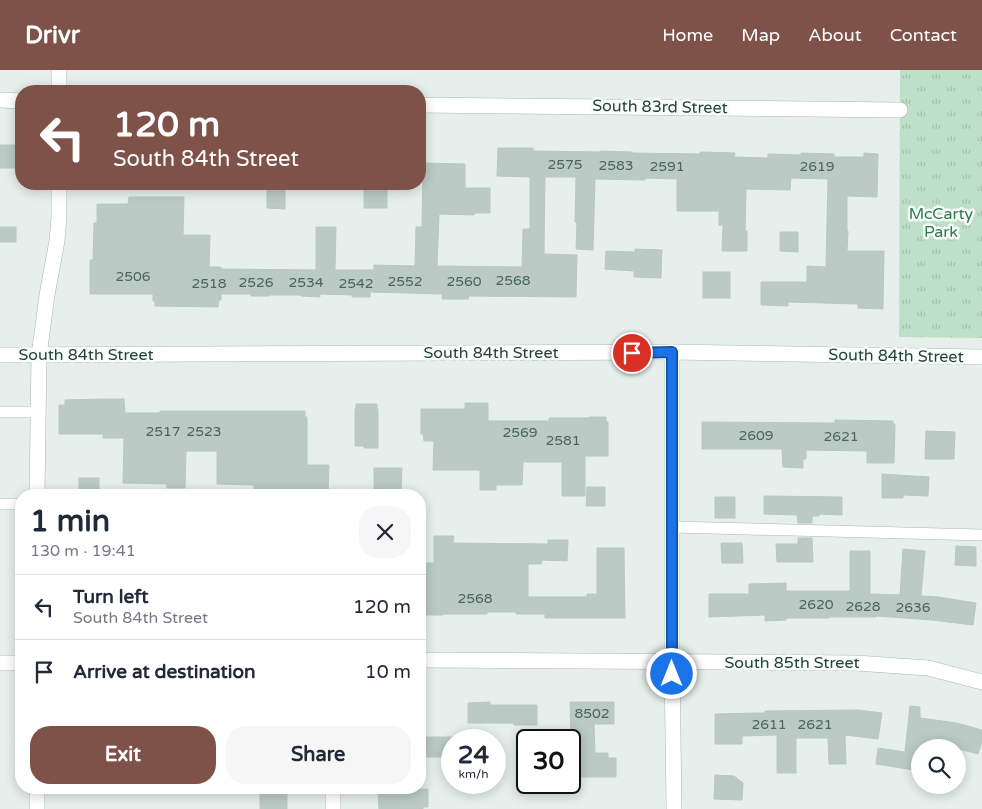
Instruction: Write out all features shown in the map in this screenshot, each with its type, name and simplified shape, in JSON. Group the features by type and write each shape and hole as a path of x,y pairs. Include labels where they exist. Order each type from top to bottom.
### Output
{"street":[{"path":"59,70 59,85"},
{"path":"0,100 15,101"},
{"name":"South 83rd Street","path":"426,105 900,110"},
{"path":"37,489 40,356 57,241 59,190"},
{"path":"672,352 674,809"},
{"name":"South 84th Street","path":"0,355 672,352 982,357"},
{"name":"South 85th Street","path":"426,660 856,663 928,668 982,682"},
{"path":"0,663 15,664"},
{"path":"37,794 37,809"},
{"path":"333,794 333,809"}],"lane":[{"path":"0,412 38,412"},
{"path":"0,504 15,504"},
{"path":"672,527 982,536"}],"green space":[{"name":"McCarty Park","path":"900,70 982,70 982,338 899,337"}],"building":[{"path":"0,145 15,145 15,168 0,168"},
{"path":"498,148 533,148 533,151 735,153 734,157 768,158 768,154 834,154 834,157 864,157 864,153 878,154 877,197 847,196 847,251 884,251 883,309 858,308 858,304 788,302 788,306 761,305 761,282 807,282 807,266 826,267 828,179 791,178 790,190 746,189 745,231 747,231 747,251 722,251 723,225 719,225 719,211 677,211 677,179 645,178 645,180 595,179 593,250 576,249 576,177 545,177 544,254 577,255 576,297 469,296 468,299 442,299 442,294 370,292 370,297 320,294 320,297 221,294 218,307 155,306 153,294 90,294 90,260 93,260 94,223 97,223 97,204 128,204 129,197 184,197 183,235 210,235 209,267 221,267 221,269 316,270 316,227 336,227 335,270 374,270 374,265 415,266 416,227 422,227 423,190 426,190 426,163 465,164 465,188 490,188 490,213 474,213 474,215 439,214 437,266 522,267 523,229 530,229 530,177 497,176"},
{"path":"267,190 285,190 285,209 267,208"},
{"path":"364,190 387,190 387,208 364,208"},
{"path":"0,227 16,227 16,242 0,242"},
{"path":"780,232 798,232 798,252 780,251"},
{"path":"635,249 662,250 661,278 634,277 634,271 605,269 606,251 635,252"},
{"path":"703,272 730,272 730,298 703,298"},
{"path":"124,399 125,413 160,413 160,411 305,411 305,417 307,417 307,465 329,465 328,489 254,489 254,485 217,484 217,451 186,451 185,488 167,488 167,484 123,483 124,438 103,438 103,434 59,434 59,405 65,405 65,400"},
{"path":"465,403 488,403 488,421 549,421 549,418 606,417 606,422 608,422 608,456 585,456 585,496 562,496 562,462 523,462 522,485 496,485 496,490 480,490 480,470 433,470 434,441 424,441 423,434 421,434 421,409 465,409"},
{"path":"356,404 377,404 378,448 355,446"},
{"path":"835,420 893,421 893,424 895,424 894,463 867,463 867,451 806,450 803,468 783,467 782,449 702,449 702,422 835,423"},
{"path":"926,431 955,432 954,459 925,459"},
{"path":"374,468 402,468 401,489 374,489"},
{"path":"882,474 929,477 928,496 903,495 903,498 882,498"},
{"path":"79,478 99,478 99,489 79,489"},
{"path":"587,487 605,487 605,506 586,506"},
{"path":"764,496 842,497 842,515 819,514 819,516 812,516 812,523 798,523 797,515 764,514"},
{"path":"715,497 735,497 735,518 715,518"},
{"path":"434,536 454,536 453,543 548,544 548,540 568,540 567,561 542,560 541,564 528,564 528,597 587,597 587,594 597,594 597,548 624,548 625,618 545,618 545,614 516,614 516,612 426,615 426,563 434,563"},
{"path":"798,538 812,538 813,562 777,562 776,544 798,544"},
{"path":"721,543 742,543 743,563 722,563"},
{"path":"956,546 976,547 976,566 955,565"},
{"path":"903,549 925,551 921,596 976,603 973,625 876,616 786,618 786,620 765,621 765,615 709,617 709,594 749,594 749,584 786,583 786,591 850,591 850,551 870,551 870,594 900,595"},
{"path":"490,702 490,705 537,705 537,725 468,723 468,703"},
{"path":"570,702 614,702 614,724 594,724 595,753 608,753 608,758 616,758 616,777 581,777 581,729 571,729"},
{"path":"910,706 920,707 920,718 957,723 982,730 982,741 978,754 966,751 966,739 911,739 911,770 876,764 878,748 905,752"},
{"path":"858,710 882,713 878,739 845,735 846,764 829,764 828,738 796,738 796,773 777,773 777,735 742,736 742,744 715,744 715,714 765,713 765,711"},
{"path":"426,737 441,737 441,757 426,757"},
{"path":"715,775 734,776 743,783 742,800 714,799"},
{"path":"426,789 428,789 428,807 423,807 423,809 379,809 378,794 426,794"},
{"path":"260,794 287,794 287,809 260,809"}],"route":[{"path":"632,353 672,352 672,674"}]}
